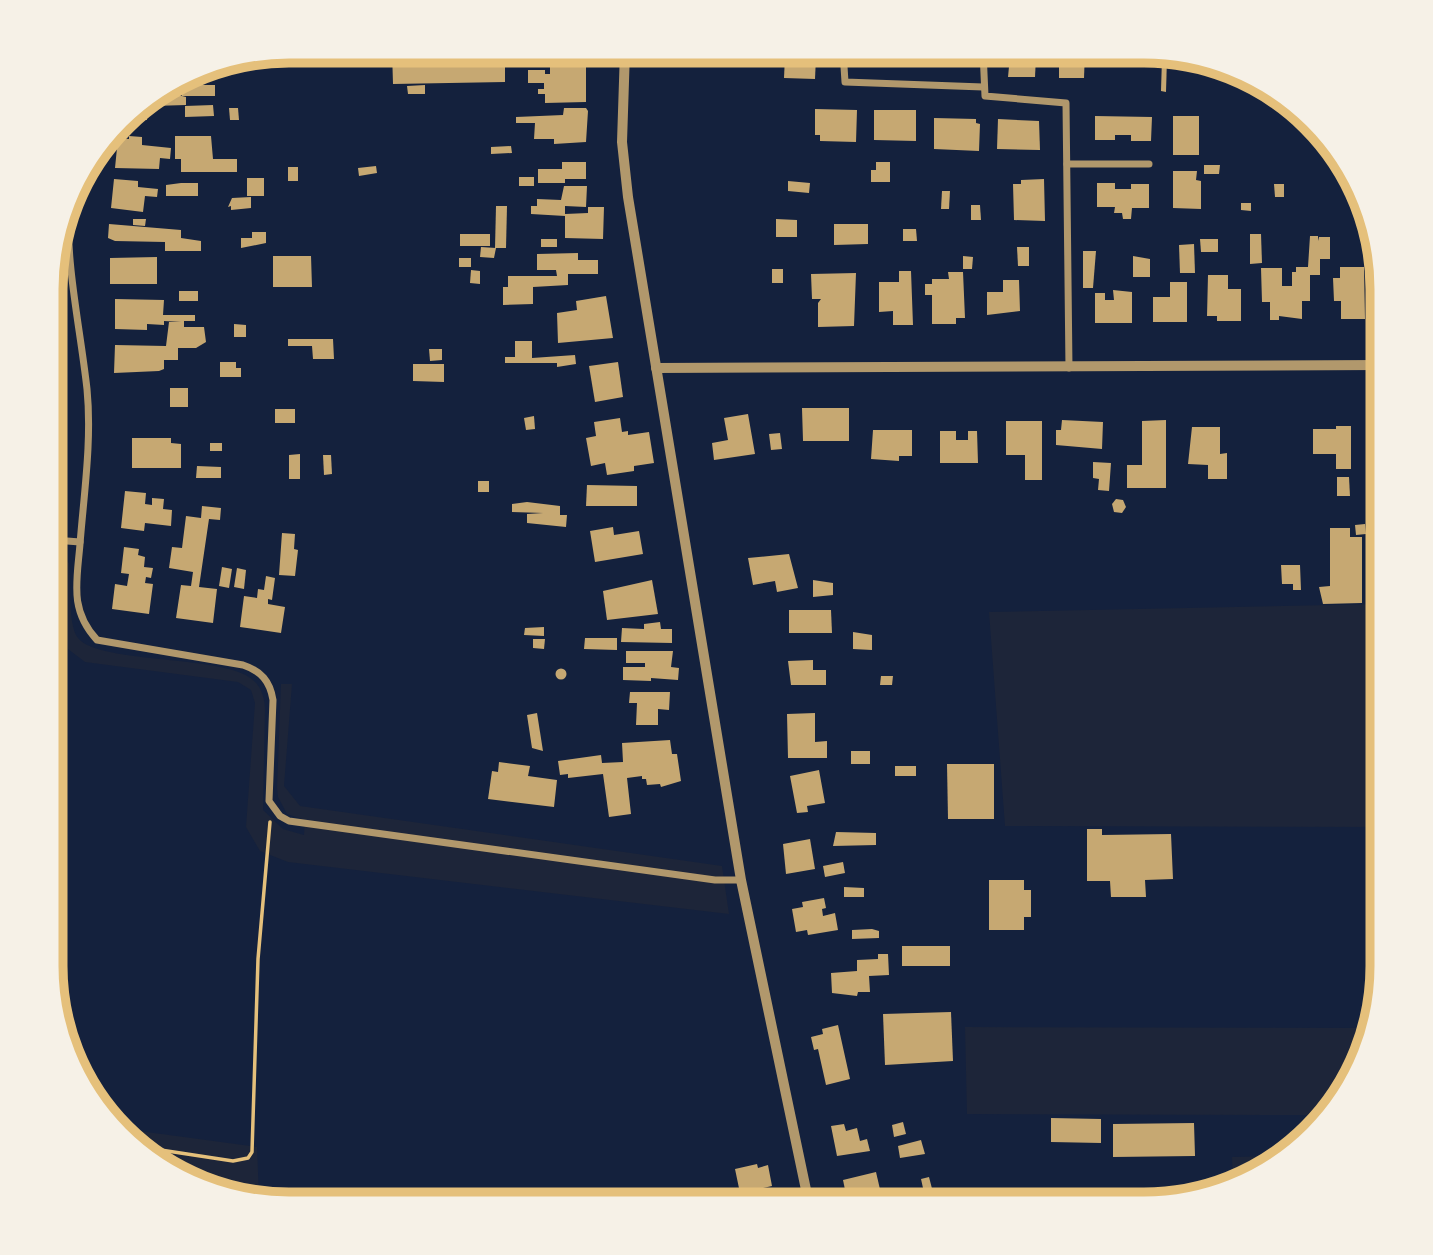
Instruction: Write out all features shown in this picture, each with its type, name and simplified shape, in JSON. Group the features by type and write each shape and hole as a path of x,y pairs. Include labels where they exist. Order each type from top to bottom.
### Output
{"street":[{"path":"625,63 622,142 628,197 741,880 806,1192"},
{"path":"844,63 845,82 983,87"},
{"path":"983,63 985,96 1066,103 1069,368"},
{"path":"1067,164 1149,164"},
{"path":"69,238 72,301 87,390 88,439 76,584 78,614 97,640 254,669 271,686 268,789 274,809 289,821 715,880 741,880"},
{"path":"656,368 1370,365"},
{"path":"63,541 80,542"}],"path":[{"path":"157,1149 233,1161 248,1158 252,1152 258,959 268,831 274,809"}],"shaded area":[{"path":"63,558 69,563 72,623 78,638 91,646 111,652 219,667 240,673 257,684 265,706 263,810 283,829 304,835 305,820 287,814 278,797 277,788 281,684 292,684 284,786 300,806 722,866 729,914 288,862 260,851 246,827 255,703 251,690 238,682 85,662 68,649 63,614"},
{"path":"1370,604 1370,827 1005,826 989,612"},
{"path":"965,1027 1361,1028 1347,1066 1332,1092 1307,1123 1307,1115 967,1114"},
{"path":"134,1130 257,1147 259,1190 216,1180 189,1169 163,1154"},
{"path":"1266,1156 1233,1174 1232,1157"}],"building":[{"path":"392,63 528,63 505,65 505,82 393,84"},
{"path":"785,63 816,63 815,79 784,78"},
{"path":"869,63 904,63 904,64"},
{"path":"920,63 955,63 955,65"},
{"path":"1009,63 1036,63 1035,77 1008,77"},
{"path":"1059,63 1085,63 1084,78 1059,78"},
{"path":"1162,63 1167,64 1166,92 1161,91"},
{"path":"586,66 586,102 545,103 545,94 538,94 538,89 544,89 544,83 528,83 528,70 545,70 545,74 550,74 550,67"},
{"path":"192,85 215,85 215,96 182,96 182,90"},
{"path":"425,85 425,94 408,94 407,86"},
{"path":"172,96 186,97 186,105 157,106"},
{"path":"213,105 214,116 185,117 185,106"},
{"path":"229,108 238,108 239,120 230,120"},
{"path":"564,108 586,108 588,111 586,142 554,144 554,139 534,139 535,123 516,123 516,117 563,115"},
{"path":"153,109 153,114 147,114 147,120 139,120"},
{"path":"815,109 857,110 856,142 820,141 820,135 815,135"},
{"path":"874,110 916,110 916,141 874,140"},
{"path":"1095,116 1152,117 1151,141 1131,141 1131,135 1115,135 1115,140 1095,140"},
{"path":"1173,116 1199,116 1199,155 1173,155"},
{"path":"934,118 976,119 976,123 980,124 979,151 934,149"},
{"path":"998,119 1039,121 1040,150 997,149"},
{"path":"129,136 142,137 142,145 171,148 170,159 160,158 159,169 115,168 118,142 121,138 129,139"},
{"path":"175,136 211,136 213,159 237,159 237,172 181,172 181,159 175,159"},
{"path":"511,146 512,153 491,154 491,147"},
{"path":"562,162 586,162 586,179 565,179 565,183 538,183 538,169 562,169"},
{"path":"876,162 890,162 890,182 871,182 871,170 876,170"},
{"path":"1204,165 1220,165 1219,174 1204,174"},
{"path":"376,166 377,173 359,176 358,168"},
{"path":"288,167 298,167 298,181 288,181"},
{"path":"1173,171 1197,171 1196,180 1201,181 1201,209 1173,208"},
{"path":"519,177 534,177 534,186 519,186"},
{"path":"247,178 264,178 264,196 247,196"},
{"path":"114,179 138,181 138,187 158,189 157,197 145,196 143,212 111,208"},
{"path":"1044,179 1045,221 1014,220 1013,184 1021,184 1021,180"},
{"path":"788,181 810,183 809,193 788,191"},
{"path":"198,183 198,196 166,196 166,185"},
{"path":"1097,183 1115,183 1115,189 1131,189 1131,184 1149,184 1149,208 1132,208 1131,219 1123,219 1122,213 1114,213 1115,207 1097,207"},
{"path":"1274,184 1284,184 1284,197 1275,197"},
{"path":"564,186 587,186 586,207 565,206 565,214 588,213 588,207 604,207 603,239 565,238 565,216 531,214 531,206 537,206 537,199 561,200"},
{"path":"942,191 950,191 949,209 941,209"},
{"path":"251,197 251,208 231,210 231,206 228,207 232,198"},
{"path":"1241,203 1251,203 1251,211 1241,210"},
{"path":"971,205 980,205 981,220 971,220"},
{"path":"496,206 507,206 506,248 495,248"},
{"path":"133,219 146,219 145,226 133,225"},
{"path":"776,219 797,220 797,237 776,237"},
{"path":"109,224 181,230 181,238 201,241 201,251 165,251 165,242 115,241 108,238"},
{"path":"834,224 868,224 868,244 834,245"},
{"path":"903,229 916,229 917,241 903,241"},
{"path":"252,232 266,232 266,243 241,248 241,238 252,238"},
{"path":"460,234 490,234 490,246 460,246"},
{"path":"1250,234 1261,234 1262,263 1250,264"},
{"path":"1310,236 1318,236 1318,241 1319,237 1330,237 1330,259 1320,259 1320,275 1310,275 1310,301 1302,301 1302,319 1279,316 1279,320 1270,320 1270,302 1262,302 1261,268 1282,268 1282,286 1292,286 1292,272 1296,272 1296,267 1308,267"},
{"path":"541,239 557,239 557,247 541,247"},
{"path":"1200,239 1218,239 1218,252 1201,252"},
{"path":"1194,244 1195,273 1180,273 1179,245"},
{"path":"481,247 496,248 494,258 480,257"},
{"path":"1017,247 1029,247 1029,266 1018,266"},
{"path":"1083,251 1096,251 1093,288 1083,288"},
{"path":"578,253 578,260 598,260 598,274 568,274 568,285 533,287 533,304 503,305 503,287 508,287 508,276 557,276 556,270 537,270 537,254"},
{"path":"273,256 311,256 312,287 273,287"},
{"path":"963,256 973,257 972,269 963,269"},
{"path":"1133,256 1150,259 1150,277 1133,277"},
{"path":"157,257 157,284 110,284 110,258"},
{"path":"459,258 471,258 471,267 459,267"},
{"path":"1340,267 1364,267 1365,319 1341,319 1341,301 1334,301 1333,278 1340,278"},
{"path":"772,269 783,269 783,283 772,283"},
{"path":"471,270 480,271 480,284 470,283"},
{"path":"899,271 911,271 913,325 893,325 893,311 879,312 879,282 899,282"},
{"path":"948,272 963,272 965,318 956,318 956,324 932,324 932,295 925,295 925,284 932,284 932,279 949,279"},
{"path":"856,273 854,326 818,327 818,303 821,299 812,299 811,274"},
{"path":"1208,275 1228,275 1228,289 1241,289 1241,321 1217,321 1217,316 1207,316"},
{"path":"1003,280 1019,280 1020,311 987,315 987,292 1003,292"},
{"path":"1170,282 1187,282 1187,322 1153,322 1153,297 1170,297"},
{"path":"1113,290 1132,292 1132,323 1095,323 1095,293 1105,293 1105,300 1114,300"},
{"path":"179,291 198,291 198,301 179,301"},
{"path":"606,296 613,338 558,343 557,313 577,310 576,301"},
{"path":"115,299 164,300 163,315 195,315 195,321 184,321 184,327 204,327 206,342 196,348 178,348 178,360 164,360 164,369 159,371 114,373 115,345 166,346 169,322 181,322 164,321 164,325 147,324 147,330 115,329"},
{"path":"234,324 246,325 246,337 234,337"},
{"path":"288,339 333,339 334,359 313,359 312,346 288,346"},
{"path":"515,341 532,341 532,358 575,355 576,364 557,367 557,363 505,363 505,357 515,357"},
{"path":"429,349 442,349 442,360 430,361"},
{"path":"220,362 236,362 236,368 241,368 241,377 220,377"},
{"path":"618,362 623,397 595,402 589,366"},
{"path":"413,364 444,364 444,382 413,381"},
{"path":"170,388 188,388 188,407 170,407"},
{"path":"802,408 849,408 849,441 803,441"},
{"path":"275,409 295,409 295,423 275,423"},
{"path":"748,414 755,454 714,460 712,443 728,440 724,418"},
{"path":"534,416 535,429 526,430 524,418"},
{"path":"620,418 622,432 628,431 628,435 649,432 654,463 634,466 634,471 607,475 605,463 591,466 586,438 596,436 594,422"},
{"path":"1062,420 1103,422 1102,449 1056,445 1056,430 1061,430"},
{"path":"1166,420 1166,488 1127,488 1127,465 1142,465 1142,421"},
{"path":"1006,421 1042,421 1042,480 1025,480 1025,455 1006,455"},
{"path":"1336,426 1351,426 1351,469 1336,469 1336,454 1313,454 1313,429 1336,429"},
{"path":"1192,427 1220,427 1220,454 1227,453 1227,479 1208,479 1208,465 1188,464"},
{"path":"873,430 912,430 912,456 899,456 899,461 871,459"},
{"path":"940,431 956,431 956,440 968,440 968,431 977,431 978,463 940,463"},
{"path":"780,433 782,449 771,450 769,434"},
{"path":"132,438 171,438 171,443 181,444 181,468 132,468"},
{"path":"210,443 222,443 222,451 210,451"},
{"path":"300,454 300,479 289,479 289,455"},
{"path":"323,455 331,455 332,474 324,475"},
{"path":"1093,462 1111,463 1109,491 1098,490 1099,479 1093,478"},
{"path":"197,466 221,467 221,478 196,478"},
{"path":"1337,477 1349,477 1350,496 1337,496"},
{"path":"478,481 489,481 489,492 478,492"},
{"path":"587,485 637,486 637,506 586,506"},
{"path":"125,491 146,493 145,504 152,505 152,498 164,499 163,509 172,510 171,526 145,523 144,531 121,528"},
{"path":"1116,499 1123,500 1126,507 1122,513 1114,512 1112,504"},
{"path":"527,502 560,506 560,515 567,515 566,527 527,523 527,514 543,513 512,512 512,504"},
{"path":"202,506 221,508 220,520 209,519 199,587 217,589 213,623 176,618 181,585 191,586 193,572 169,568 172,547 182,548 186,516 201,518"},
{"path":"1365,524 1366,534 1356,535 1355,525"},
{"path":"613,527 614,535 639,531 643,554 595,562 590,531"},
{"path":"1330,528 1350,528 1350,537 1362,537 1362,603 1323,604 1319,587 1330,586"},
{"path":"282,533 295,534 294,549 298,550 295,576 279,575"},
{"path":"124,547 139,549 138,555 145,557 144,567 153,568 151,578 146,577 145,583 153,584 149,614 112,609 115,584 127,586 129,574 121,573"},
{"path":"789,554 798,588 777,592 775,581 753,585 748,558"},
{"path":"1281,565 1300,565 1301,590 1293,590 1293,584 1282,584"},
{"path":"222,567 232,569 229,588 219,586"},
{"path":"237,568 246,570 244,589 234,587"},
{"path":"266,576 275,578 272,600 268,599 268,604 285,607 281,633 240,627 244,596 257,598 258,589 264,590"},
{"path":"652,580 658,614 607,620 603,591"},
{"path":"813,580 833,583 833,595 813,597"},
{"path":"789,610 831,610 832,633 789,633"},
{"path":"660,622 661,629 672,629 672,643 621,642 622,628 644,629 644,624"},
{"path":"544,627 544,636 524,635 525,628"},
{"path":"853,632 872,635 872,650 853,649"},
{"path":"585,638 617,638 617,650 584,649"},
{"path":"533,639 545,639 544,649 533,648"},
{"path":"626,651 673,651 671,667 679,668 678,680 623,680 623,667 645,667 645,663 626,663"},
{"path":"813,660 813,670 826,670 826,685 791,685 788,661"},
{"path":"561,668 567,674 561,680 555,674"},
{"path":"881,676 893,676 892,685 880,685"},
{"path":"630,692 670,692 669,710 658,709 658,725 636,725 637,703 629,703"},
{"path":"537,713 543,751 532,748 527,715"},
{"path":"815,713 815,742 827,741 827,758 788,758 787,714"},
{"path":"670,740 672,754 677,754 681,781 661,787 660,784 647,785 642,776 627,778 631,814 609,817 603,774 568,778 568,774 560,775 558,761 601,755 602,763 623,762 622,743"},
{"path":"851,751 870,751 870,764 851,764"},
{"path":"499,762 530,766 528,776 557,780 554,807 488,799 492,771 498,772"},
{"path":"947,764 994,764 994,819 948,819"},
{"path":"895,766 916,766 916,776 895,776"},
{"path":"819,770 825,803 807,806 808,812 797,813 790,776"},
{"path":"1087,829 1102,829 1102,835 1171,834 1173,879 1145,880 1146,897 1111,897 1110,881 1087,881"},
{"path":"836,832 876,833 876,845 833,846"},
{"path":"810,839 815,869 786,874 783,844"},
{"path":"843,862 845,873 825,877 823,866"},
{"path":"989,880 1024,880 1024,890 1031,890 1031,917 1024,917 1024,930 989,930"},
{"path":"844,887 864,888 864,897 844,897"},
{"path":"824,898 826,908 822,909 823,916 835,913 838,930 808,935 807,930 796,932 792,909 803,907 802,902"},
{"path":"852,930 879,931 879,938 852,939"},
{"path":"902,946 950,946 950,966 902,966"},
{"path":"878,954 888,954 889,975 869,976 870,992 858,992 857,996 832,993 831,973 857,971 857,960 878,959"},
{"path":"951,1012 953,1061 885,1065 883,1014"},
{"path":"838,1025 850,1079 826,1085 818,1049 814,1050 811,1037 823,1034 822,1029"},
{"path":"1051,1118 1101,1119 1101,1143 1051,1142"},
{"path":"903,1122 906,1134 894,1137 892,1125"},
{"path":"1194,1123 1195,1156 1113,1157 1113,1124"},
{"path":"844,1124 846,1131 857,1128 860,1141 867,1139 870,1151 837,1156 831,1126"},
{"path":"921,1140 925,1154 900,1158 898,1146"},
{"path":"757,1164 758,1168 768,1165 772,1186 740,1192 735,1169"},
{"path":"876,1172 881,1192 846,1192 843,1180"},
{"path":"929,1177 933,1192 910,1192 923,1188 921,1179"},
{"path":"1191,1187 1152,1191 1152,1188"}]}
